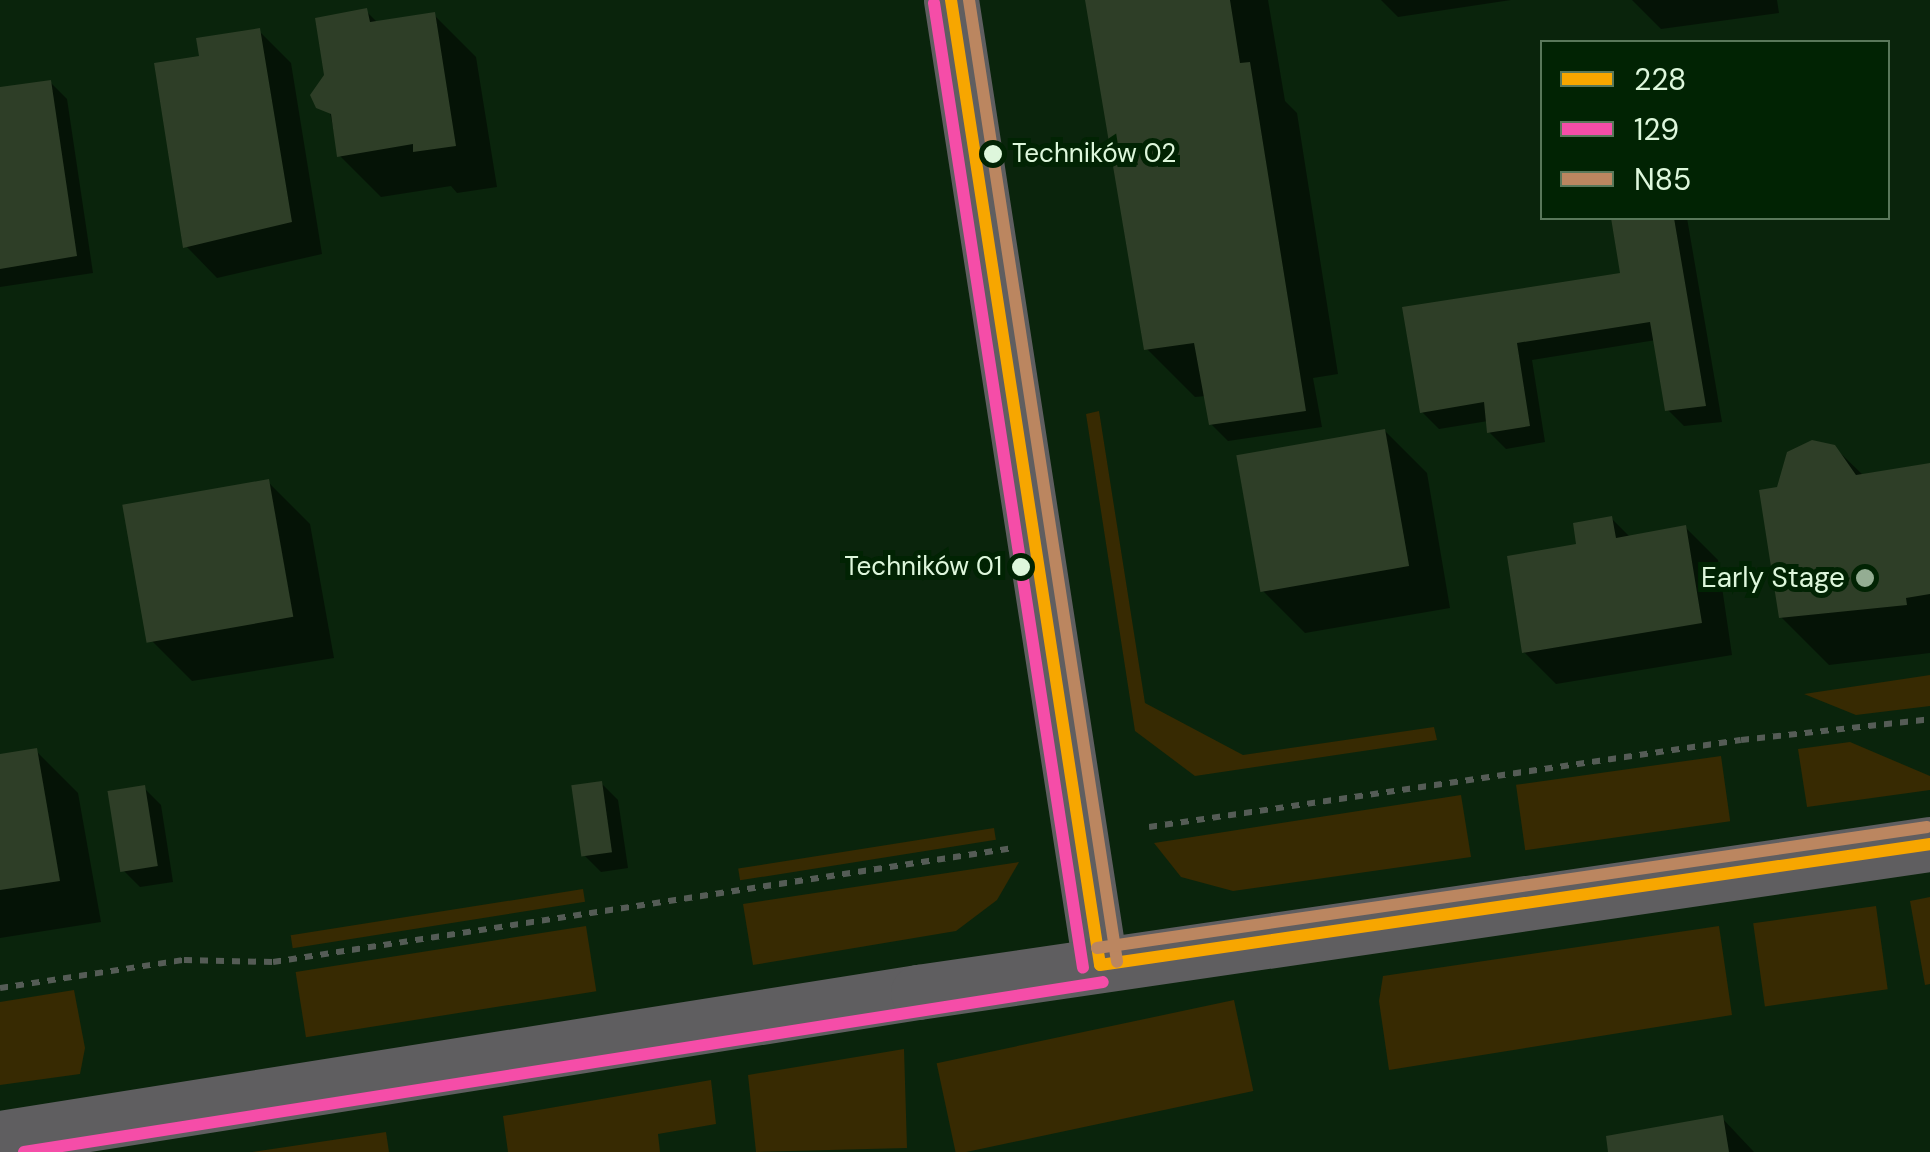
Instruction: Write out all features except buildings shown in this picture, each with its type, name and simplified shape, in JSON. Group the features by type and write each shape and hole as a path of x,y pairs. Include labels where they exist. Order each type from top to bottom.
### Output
{"street":[{"path":"951,0 1100,965"},
{"path":"0,1138 1100,965 1930,844"}],"path":[{"path":"0,988 184,960 273,962 1082,836 1741,740 1930,719"}],"shaded area":[{"path":"1099,411 1145,703 1243,755 1434,727 1437,740 1195,776 1135,731 1086,414"},
{"path":"1930,675 1930,706 1856,715 1804,694"},
{"path":"1850,742 1930,776 1930,790 1807,807 1798,749"},
{"path":"1721,756 1730,821 1525,850 1516,785"},
{"path":"1461,795 1471,857 1233,891 1181,877 1154,843"},
{"path":"994,828 996,840 740,880 738,869"},
{"path":"1019,862 997,900 956,931 753,965 743,904"},
{"path":"583,889 585,902 293,948 291,935"},
{"path":"1930,897 1930,984 1925,985 1910,901"},
{"path":"1876,906 1888,989 1765,1006 1753,923"},
{"path":"586,926 596,991 306,1037 296,972"},
{"path":"1719,926 1732,1015 1389,1070 1379,1001 1383,976"},
{"path":"74,990 85,1048 80,1074 0,1085 0,1002"},
{"path":"1234,1000 1253,1091 956,1152 937,1063"},
{"path":"904,1049 907,1148 756,1152 748,1075"},
{"path":"711,1080 716,1124 658,1134 660,1152 508,1152 503,1116"},
{"path":"386,1132 389,1152 252,1152"}],"transit line":[{"name":"228","path":"951,0 1100,965"},
{"name":"N85","path":"969,0 1117,962"},
{"name":"129","path":"934,3 1083,968"},
{"name":"N85","path":"1097,948 1927,827"},
{"name":"228","path":"1100,965 1930,844"},
{"name":"129","path":"24,1152 1103,982"}],"place":[{"name":"Techników 02","path":"993,154"},
{"name":"Techników 01","path":"1021,567"},
{"name":"Early Stage","path":"1865,578"}]}
